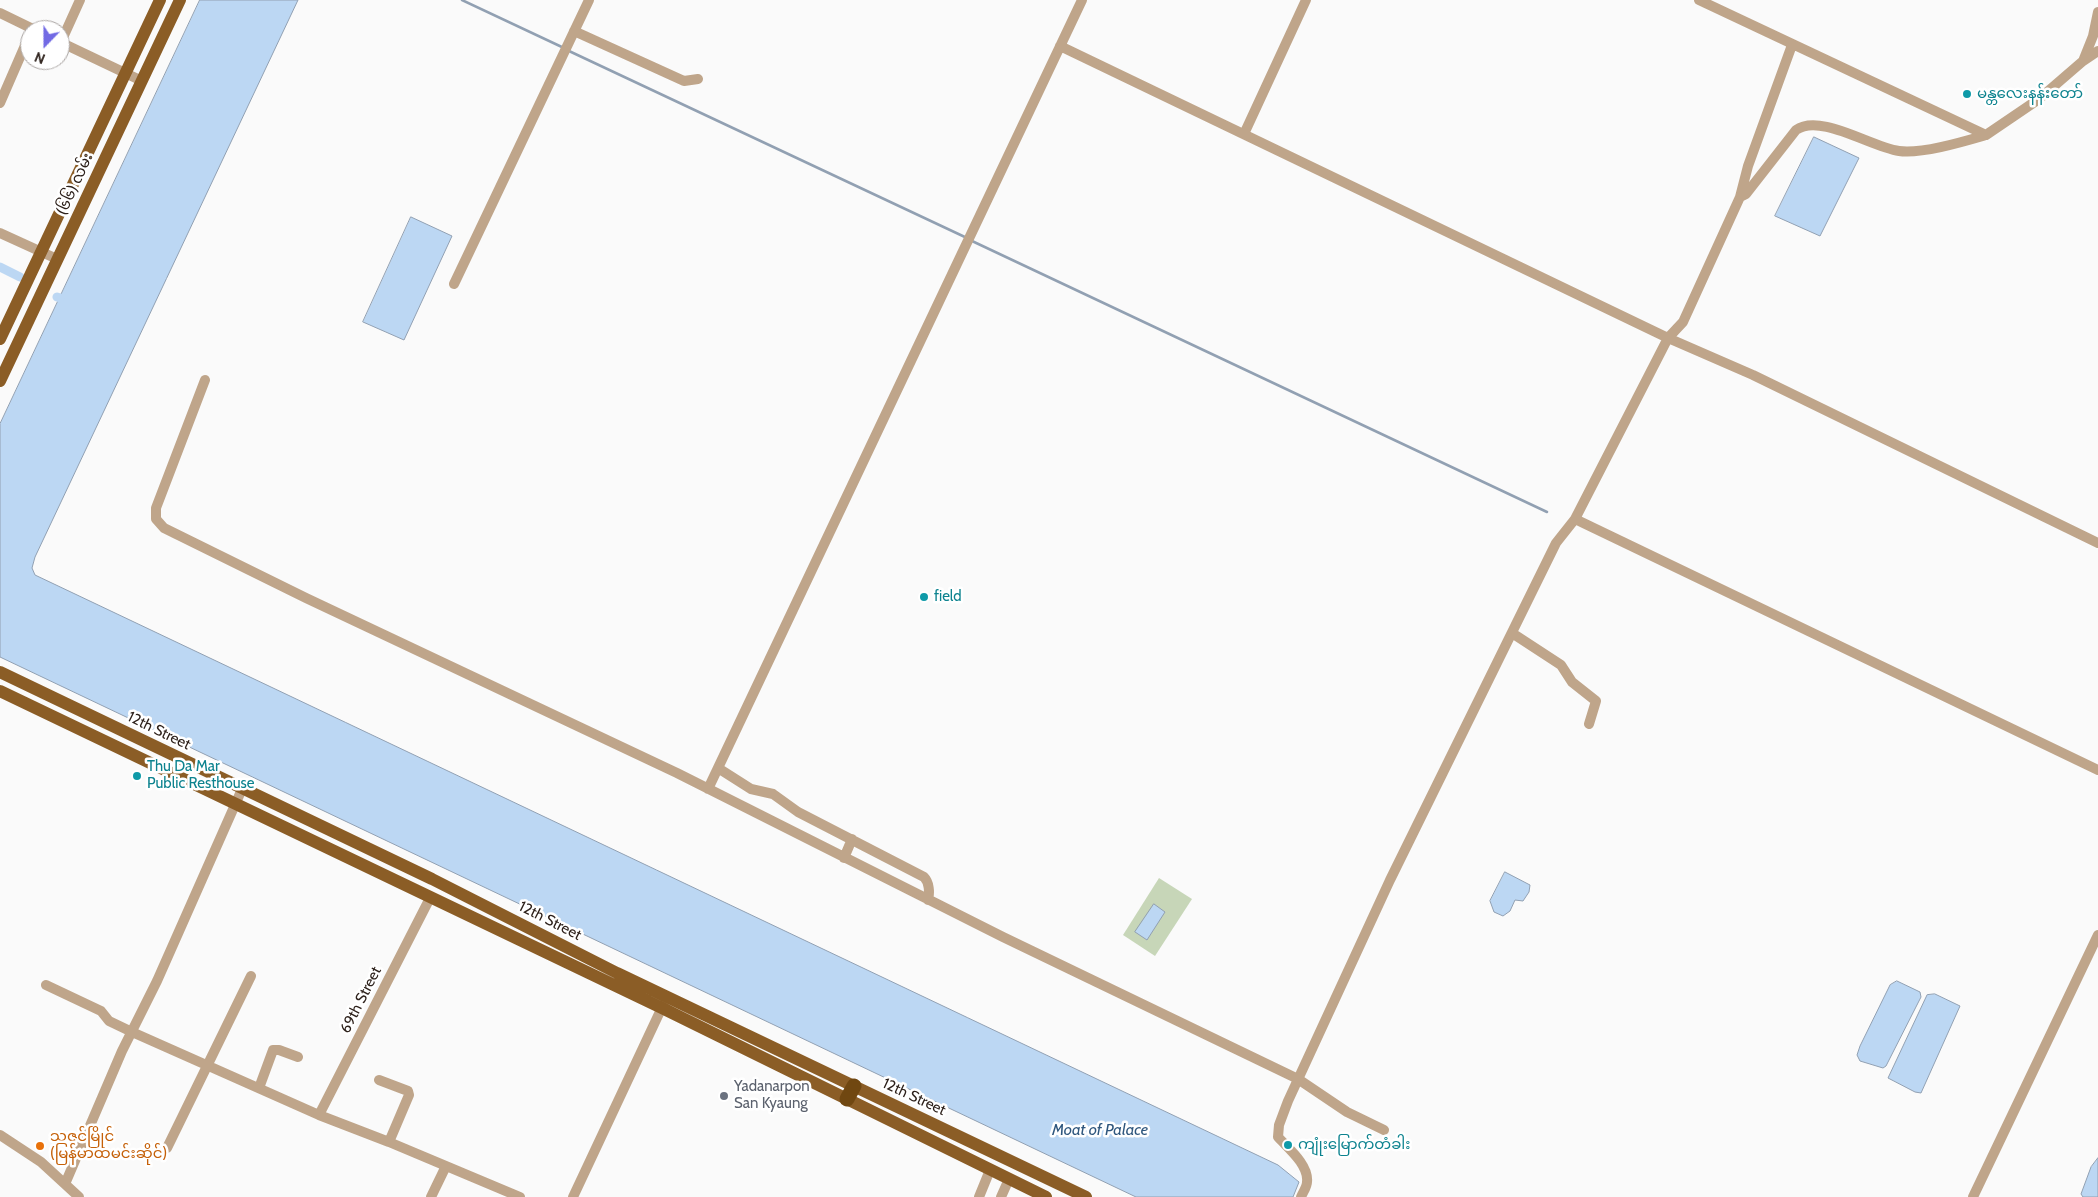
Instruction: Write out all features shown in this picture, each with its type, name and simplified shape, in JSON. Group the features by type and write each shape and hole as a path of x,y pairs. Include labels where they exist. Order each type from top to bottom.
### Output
{"main road":[{"name":"(၆၆) လမ်း","path":"0,339 160,0"},
{"name":"(၆၆) လမ်း","path":"0,381 180,0"},
{"name":"12th Street","path":"0,672 432,880 665,1002 850,1093 1086,1197"},
{"name":"12th Street","path":"0,691 430,898 665,1002"},
{"name":"12th Street","path":"850,1093 990,1170 1046,1197"}],"street":[{"path":"70,22 80,0"},
{"path":"454,284 589,0"},
{"path":"708,789 968,236 1082,0"},
{"path":"1244,134 1306,0"},
{"path":"1699,0 1986,136"},
{"path":"2083,61 2097,28 2098,12"},
{"path":"0,13 20,24"},
{"path":"574,31 684,81 698,79"},
{"path":"1301,1197 1307,1183 1303,1167 1277,1134 1298,1079 1390,880 1556,543 1575,519 1668,338 1683,322 1740,197 1748,166 1792,45"},
{"path":"70,46 142,81"},
{"path":"1060,46 1329,177 1668,338 1753,375 2098,544"},
{"path":"1740,197 1746,194 1796,130 1805,126 1824,126 1901,151 1928,148 1986,136 2039,99 2083,61 2098,51"},
{"path":"0,103 20,58"},
{"path":"0,233 57,259"},
{"path":"205,380 156,508 156,519 164,528 306,598 708,789 928,900 1298,1079 1347,1112 1384,1130"},
{"path":"1575,519 2098,770"},
{"path":"1512,632 1561,665 1572,682 1596,701 1589,724"},
{"path":"718,768 751,789 774,794 798,812 924,877 928,883 930,894 928,900"},
{"path":"65,1184 242,789"},
{"path":"844,858 852,839"},
{"name":"69th Street","path":"319,1115 430,898"},
{"path":"1973,1197 2098,935"},
{"path":"167,1148 251,976"},
{"path":"46,985 101,1011 109,1021 132,1032 319,1115 390,1142 520,1197"},
{"path":"573,1197 665,1002"},
{"path":"259,1088 273,1050 279,1050 298,1058"},
{"path":"379,1080 408,1092 410,1095 390,1142"},
{"path":"0,1135 41,1162 75,1196"},
{"path":"431,1197 446,1166"},
{"path":"979,1197 990,1170"},
{"path":"1001,1197 1009,1180"}],"green space":[{"path":"1159,878 1192,899 1155,956 1123,935"}],"water":[{"name":"Moat of Palace","path":"200,0 298,0 35,557 32,568 35,575 1278,1165 1299,1182 1293,1197 1136,1197 0,657 0,424"},
{"path":"1814,137 1859,158 1820,236 1775,216"},
{"path":"411,217 452,236 404,340 363,322"},
{"path":"1505,872 1530,885 1529,892 1523,901 1515,900 1510,911 1503,916 1494,912 1490,901"},
{"path":"1154,904 1165,912 1147,940 1135,932"},
{"path":"1897,981 1920,992 1921,997 1886,1066 1883,1068 1860,1061 1857,1055 1860,1046 1890,985"},
{"path":"1935,994 1960,1006 1921,1093 1915,1092 1888,1078 1927,995"},
{"path":"2098,1158 2098,1197 2083,1197 2081,1194 2091,1167"}],"waterway":[{"path":"462,0 564,48"},
{"path":"569,51 967,238"},
{"path":"972,241 1547,512"},
{"path":"0,267 20,277"}],"place":[{"name":"မန္တလေးနန်းတော်","path":"1967,94"},
{"name":"field","path":"924,597"},
{"name":"Thu Da Mar Public Resthouse","path":"137,776"},
{"name":"Yadanarpon San Kyaung","path":"724,1096"},
{"name":"ကျုံးမြောက်တံခါး","path":"1288,1145"},
{"name":"သဇင်မြိုင် (မြန်မာထမင်းဆိုင်)","path":"40,1146"}]}
